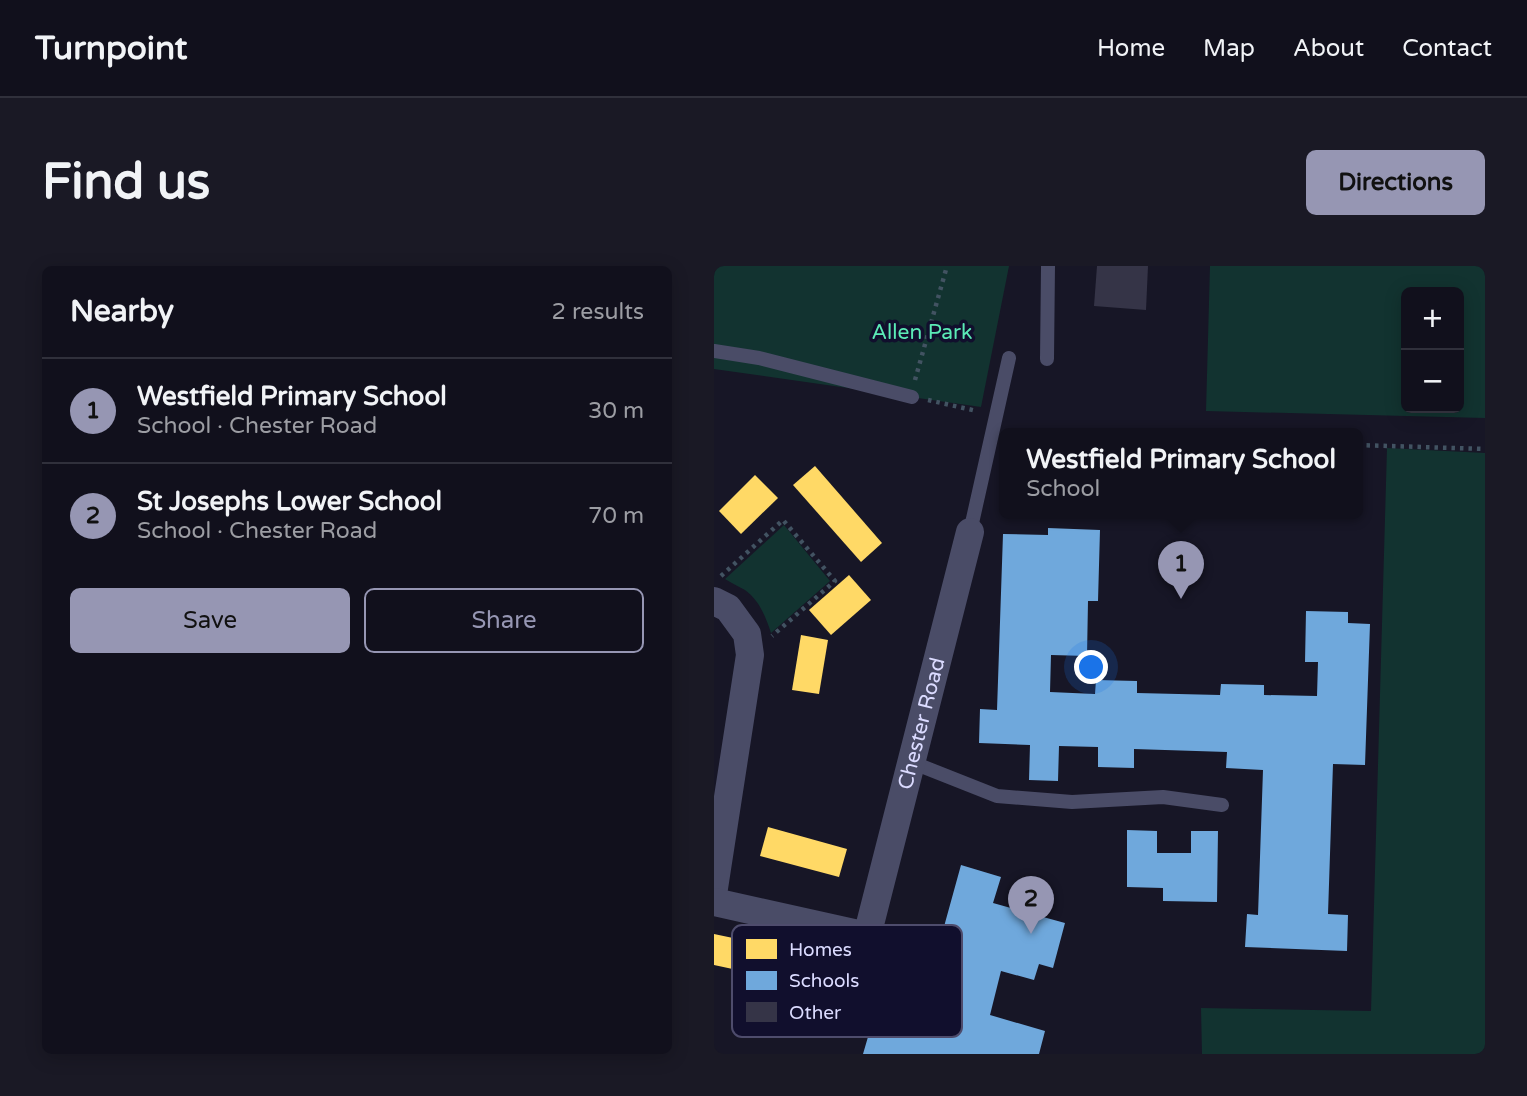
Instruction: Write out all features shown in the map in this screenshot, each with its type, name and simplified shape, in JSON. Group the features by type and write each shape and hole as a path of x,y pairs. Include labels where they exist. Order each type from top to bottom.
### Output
{"street":[{"name":"Chester Road","path":"870,925 970,532"},
{"path":"714,601 729,608 747,634 750,654 714,888"},
{"name":"Chester Road","path":"714,902 818,925"}],"lane":[{"path":"1047,359 1048,266"},
{"path":"714,351 760,358 912,397"},
{"name":"Chester Road","path":"970,532 1009,358"},
{"path":"911,762 997,796 1072,802 1163,797 1222,805"}],"path":[{"path":"947,266 912,397 996,415"},
{"path":"1363,444 1485,449"},
{"path":"714,582 783,520 835,581 750,654"}],"green space":[{"name":"Allen Park","path":"714,266 1009,266 981,407 714,369"},
{"path":"1210,266 1485,266 1485,418 1206,411"},
{"path":"1387,448 1485,453 1485,1054 1202,1054 1201,1008 1371,1011"},
{"path":"784,525 830,581 771,633 754,599 745,590 725,579"}],"building: Homes":[{"path":"815,466 882,543 861,562 793,485"},
{"path":"755,475 778,498 741,534 719,511"},
{"path":"849,575 871,600 831,635 809,610"},
{"path":"801,635 828,640 819,694 792,690"},
{"path":"768,827 847,849 839,877 760,856"},
{"path":"714,934 732,938 732,969 714,965"}],"building: Schools":[{"path":"1048,528 1100,530 1098,601 1088,601 1087,656 1051,655 1050,692 1095,694 1096,680 1137,681 1137,693 1220,695 1221,684 1264,685 1264,695 1317,696 1318,662 1305,662 1306,611 1348,612 1348,623 1370,624 1365,765 1333,764 1328,914 1348,915 1347,951 1245,947 1247,914 1258,915 1263,770 1226,768 1227,752 1134,749 1134,768 1098,767 1098,747 1059,746 1058,781 1029,780 1030,745 979,743 980,709 997,710 1003,534 1048,535"},
{"path":"1127,830 1157,831 1157,853 1191,853 1191,831 1218,831 1217,902 1163,901 1163,888 1127,887"},
{"path":"961,865 1001,877 993,903 1065,923 1053,968 1039,964 1034,980 1001,971 990,1015 1045,1031 1039,1054 863,1054 868,1037 962,1037 962,925 944,925"}],"building: Other":[{"path":"1097,266 1148,266 1146,310 1094,306"}],"place":[{"name":"Westfield Primary School","path":"1181,599"},
{"name":"St Josephs Lower School","path":"1031,934"}]}
